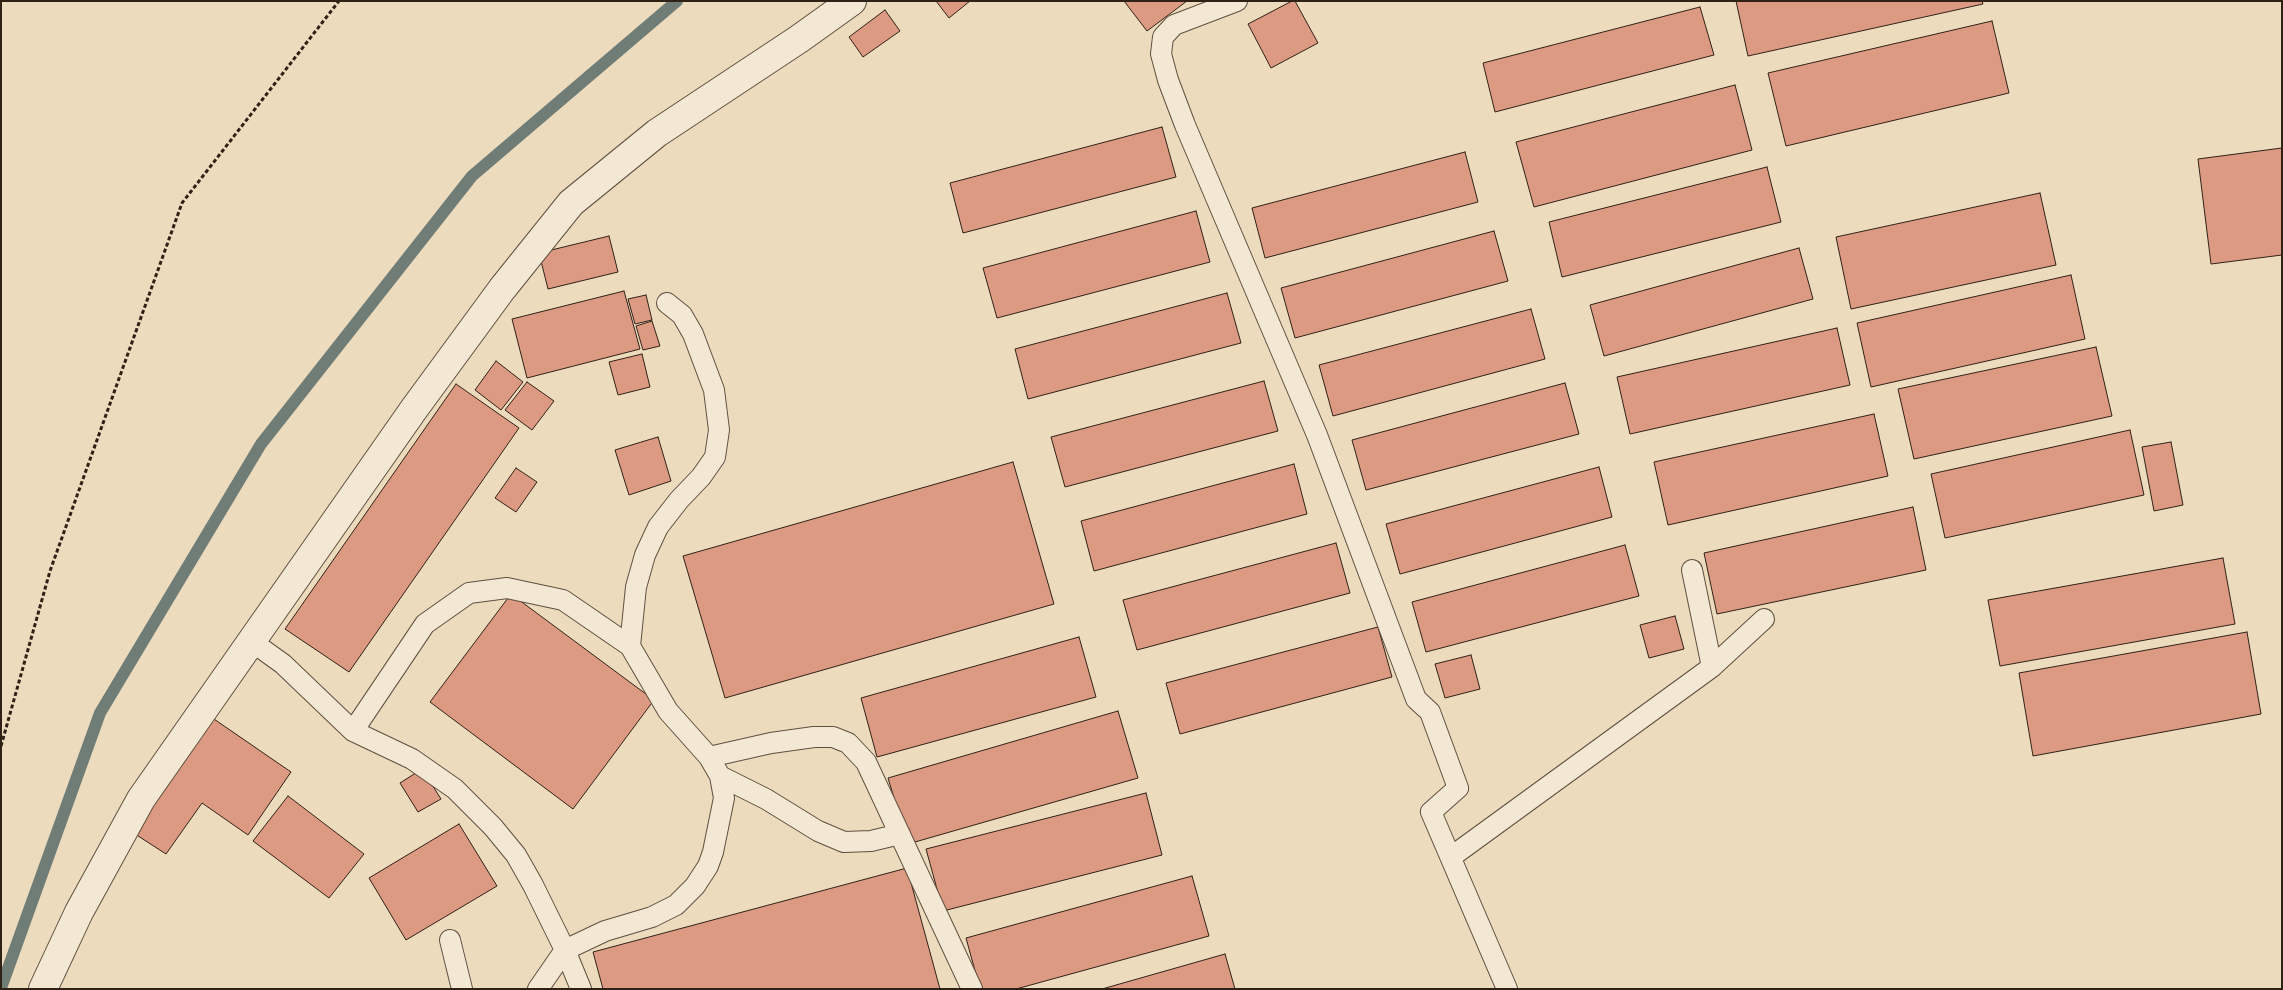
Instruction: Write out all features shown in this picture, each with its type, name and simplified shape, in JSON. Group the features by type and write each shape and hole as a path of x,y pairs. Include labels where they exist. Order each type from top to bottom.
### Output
{"street":[{"path":"43,989 79,912 141,799 432,385 502,289 571,203 657,133 799,39 852,1"}],"lane":[{"path":"1237,1 1174,26 1164,37 1161,54 1184,125 1317,434 1416,699 1430,712 1458,788 1431,812 1507,989"},
{"path":"630,646 636,587 645,555 658,527 679,500 701,477 715,457 719,430 714,390 693,334 682,314 667,304"},
{"path":"1692,570 1712,667"},
{"path":"353,731 425,624 469,593 507,588 563,600 630,646 668,711 709,757 720,776 724,798 720,824 708,866 695,886 676,905 631,925 604,931 565,950 538,989"},
{"path":"1451,858 1712,667 1764,619"},
{"path":"251,641 283,664 353,731 412,759 455,789 493,827 516,855 565,950 580,989"},
{"path":"709,757 771,743 814,737 833,737 848,743 866,762 972,989"},
{"path":"720,776 766,799 818,831 844,842 871,841 900,834"},
{"path":"450,940 462,989"}],"path":[{"path":"1,746 50,571 182,203 339,1"}],"building":[{"path":"936,1 970,1 949,18"},
{"path":"1124,1 1187,1 1147,31"},
{"path":"1295,1 1318,43 1271,68 1248,24"},
{"path":"1736,1 1982,1 1983,4 1748,56"},
{"path":"1700,7 1714,55 1495,112 1483,63"},
{"path":"885,10 900,31 863,57 849,37"},
{"path":"1992,21 2009,93 1786,146 1768,73"},
{"path":"1735,85 1752,150 1534,207 1516,142"},
{"path":"1162,127 1176,177 963,233 950,183"},
{"path":"2282,148 2282,255 2211,264 2198,159"},
{"path":"1465,152 1478,202 1265,258 1252,208"},
{"path":"1767,167 1781,222 1562,277 1549,222"},
{"path":"2040,193 2056,265 1851,309 1836,237"},
{"path":"1196,211 1210,262 997,318 983,268"},
{"path":"1494,231 1508,281 1295,338 1281,288"},
{"path":"609,236 618,272 548,289 539,253"},
{"path":"1799,248 1813,299 1604,356 1590,305"},
{"path":"2071,275 2085,339 1871,387 1857,323"},
{"path":"624,291 640,349 527,378 512,319"},
{"path":"1227,293 1241,343 1028,399 1015,349"},
{"path":"646,295 652,320 635,324 628,299"},
{"path":"1531,309 1545,359 1333,416 1319,365"},
{"path":"652,321 660,346 643,350 636,326"},
{"path":"1837,328 1850,385 1630,434 1617,377"},
{"path":"2096,347 2112,416 1914,459 1898,389"},
{"path":"642,354 650,387 618,395 609,362"},
{"path":"496,361 523,382 501,410 475,390"},
{"path":"1264,381 1278,431 1065,487 1051,437"},
{"path":"527,382 554,401 532,430 505,410"},
{"path":"1565,383 1579,434 1366,490 1352,440"},
{"path":"456,384 519,428 349,672 285,629"},
{"path":"1874,414 1888,476 1668,525 1654,462"},
{"path":"2130,430 2144,495 1945,538 1931,474"},
{"path":"658,437 671,481 629,495 615,450"},
{"path":"2171,442 2183,505 2154,511 2142,447"},
{"path":"1013,462 1054,604 725,698 683,556"},
{"path":"1294,464 1307,514 1094,571 1081,521"},
{"path":"1599,467 1612,517 1400,574 1386,524"},
{"path":"516,468 537,482 516,512 495,498"},
{"path":"1913,507 1926,570 1717,614 1704,553"},
{"path":"1336,543 1350,593 1137,650 1123,600"},
{"path":"1625,545 1639,596 1426,652 1412,602"},
{"path":"2223,558 2235,624 2000,666 1988,600"},
{"path":"511,594 654,700 573,809 430,702"},
{"path":"1675,616 1684,649 1649,658 1640,625"},
{"path":"1378,627 1392,677 1180,734 1166,683"},
{"path":"2247,632 2261,714 2033,756 2019,673"},
{"path":"1079,637 1096,697 877,757 861,698"},
{"path":"1471,655 1480,689 1445,698 1435,664"},
{"path":"1118,711 1138,778 908,844 888,778"},
{"path":"211,717 291,772 248,835 202,803 166,854 132,832"},
{"path":"422,769 441,799 418,812 400,783"},
{"path":"1146,793 1162,855 943,911 926,849"},
{"path":"288,796 364,854 329,898 253,841"},
{"path":"459,824 497,886 406,940 369,878"},
{"path":"907,868 940,989 603,989 593,952"},
{"path":"1192,876 1209,936 1016,989 980,989 966,938"},
{"path":"1225,954 1235,989 1102,989"}],"waterway":[{"path":"1,988 100,713 261,444 472,176 677,1"}]}
